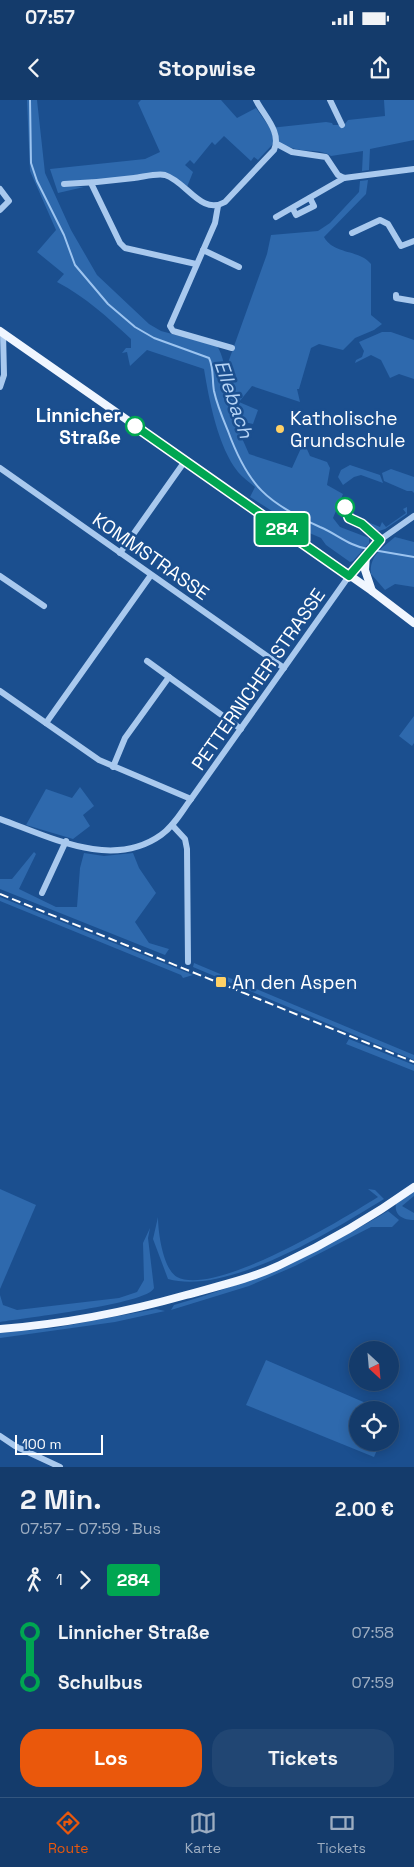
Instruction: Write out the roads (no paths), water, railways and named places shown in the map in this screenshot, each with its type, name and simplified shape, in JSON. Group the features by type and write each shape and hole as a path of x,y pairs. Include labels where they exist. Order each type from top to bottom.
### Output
{"main road":[{"path":"2,332 372,591 414,623"},
{"path":"367,554 365,570 372,591"},
{"path":"0,1329 124,1311 214,1289 247,1278 326,1242 370,1217 414,1187"}],"street":[{"path":"64,184 166,176 205,204 218,206 225,202 277,144 276,132 256,100"},
{"path":"330,100 342,125"},
{"path":"277,144 292,152 326,157 338,175 344,178"},
{"path":"276,217 293,209 294,206 310,198 316,192 344,178 414,168"},
{"path":"91,183 120,243 125,248 196,264"},
{"path":"0,189 9,201 0,210"},
{"path":"218,206 215,224 170,326 173,331 232,348"},
{"path":"352,233 380,220 388,224 401,246 414,241"},
{"path":"203,250 238,267"},
{"path":"396,295 396,298 414,300"},
{"path":"0,387 4,375 2,332"},
{"path":"120,552 185,461"},
{"name":"KOMMSTRASSE","path":"0,468 284,668"},
{"name":"PETTERNICHER STRASSE","path":"0,819 100,851 118,851 150,842 172,825 349,576 375,544 414,516"},
{"path":"46,723 151,575"},
{"path":"0,576 44,606"},
{"path":"147,661 241,729"},
{"path":"113,767 125,738 169,677"},
{"path":"0,691 99,760 191,799"},
{"path":"172,825 186,839 188,962"},
{"path":"42,893 66,841"},
{"path":"0,1436 16,1446 60,1467"}],"waterway":[{"name":"Ellebach","path":"30,100 31,163 37,181 64,235 75,265 108,304 135,327 154,338 209,358 214,391 222,417 243,466 262,491 286,510 349,543 368,549"},
{"name":"Ellebach","path":"373,550 414,557"}],"railway":[{"path":"0,894 414,1062"}],"place":[{"name":"Linnicher Straße","path":"135,426"},
{"name":"Katholische Grundschule","path":"280,429"},
{"name":"An den Aspen","path":"221,982"}]}
